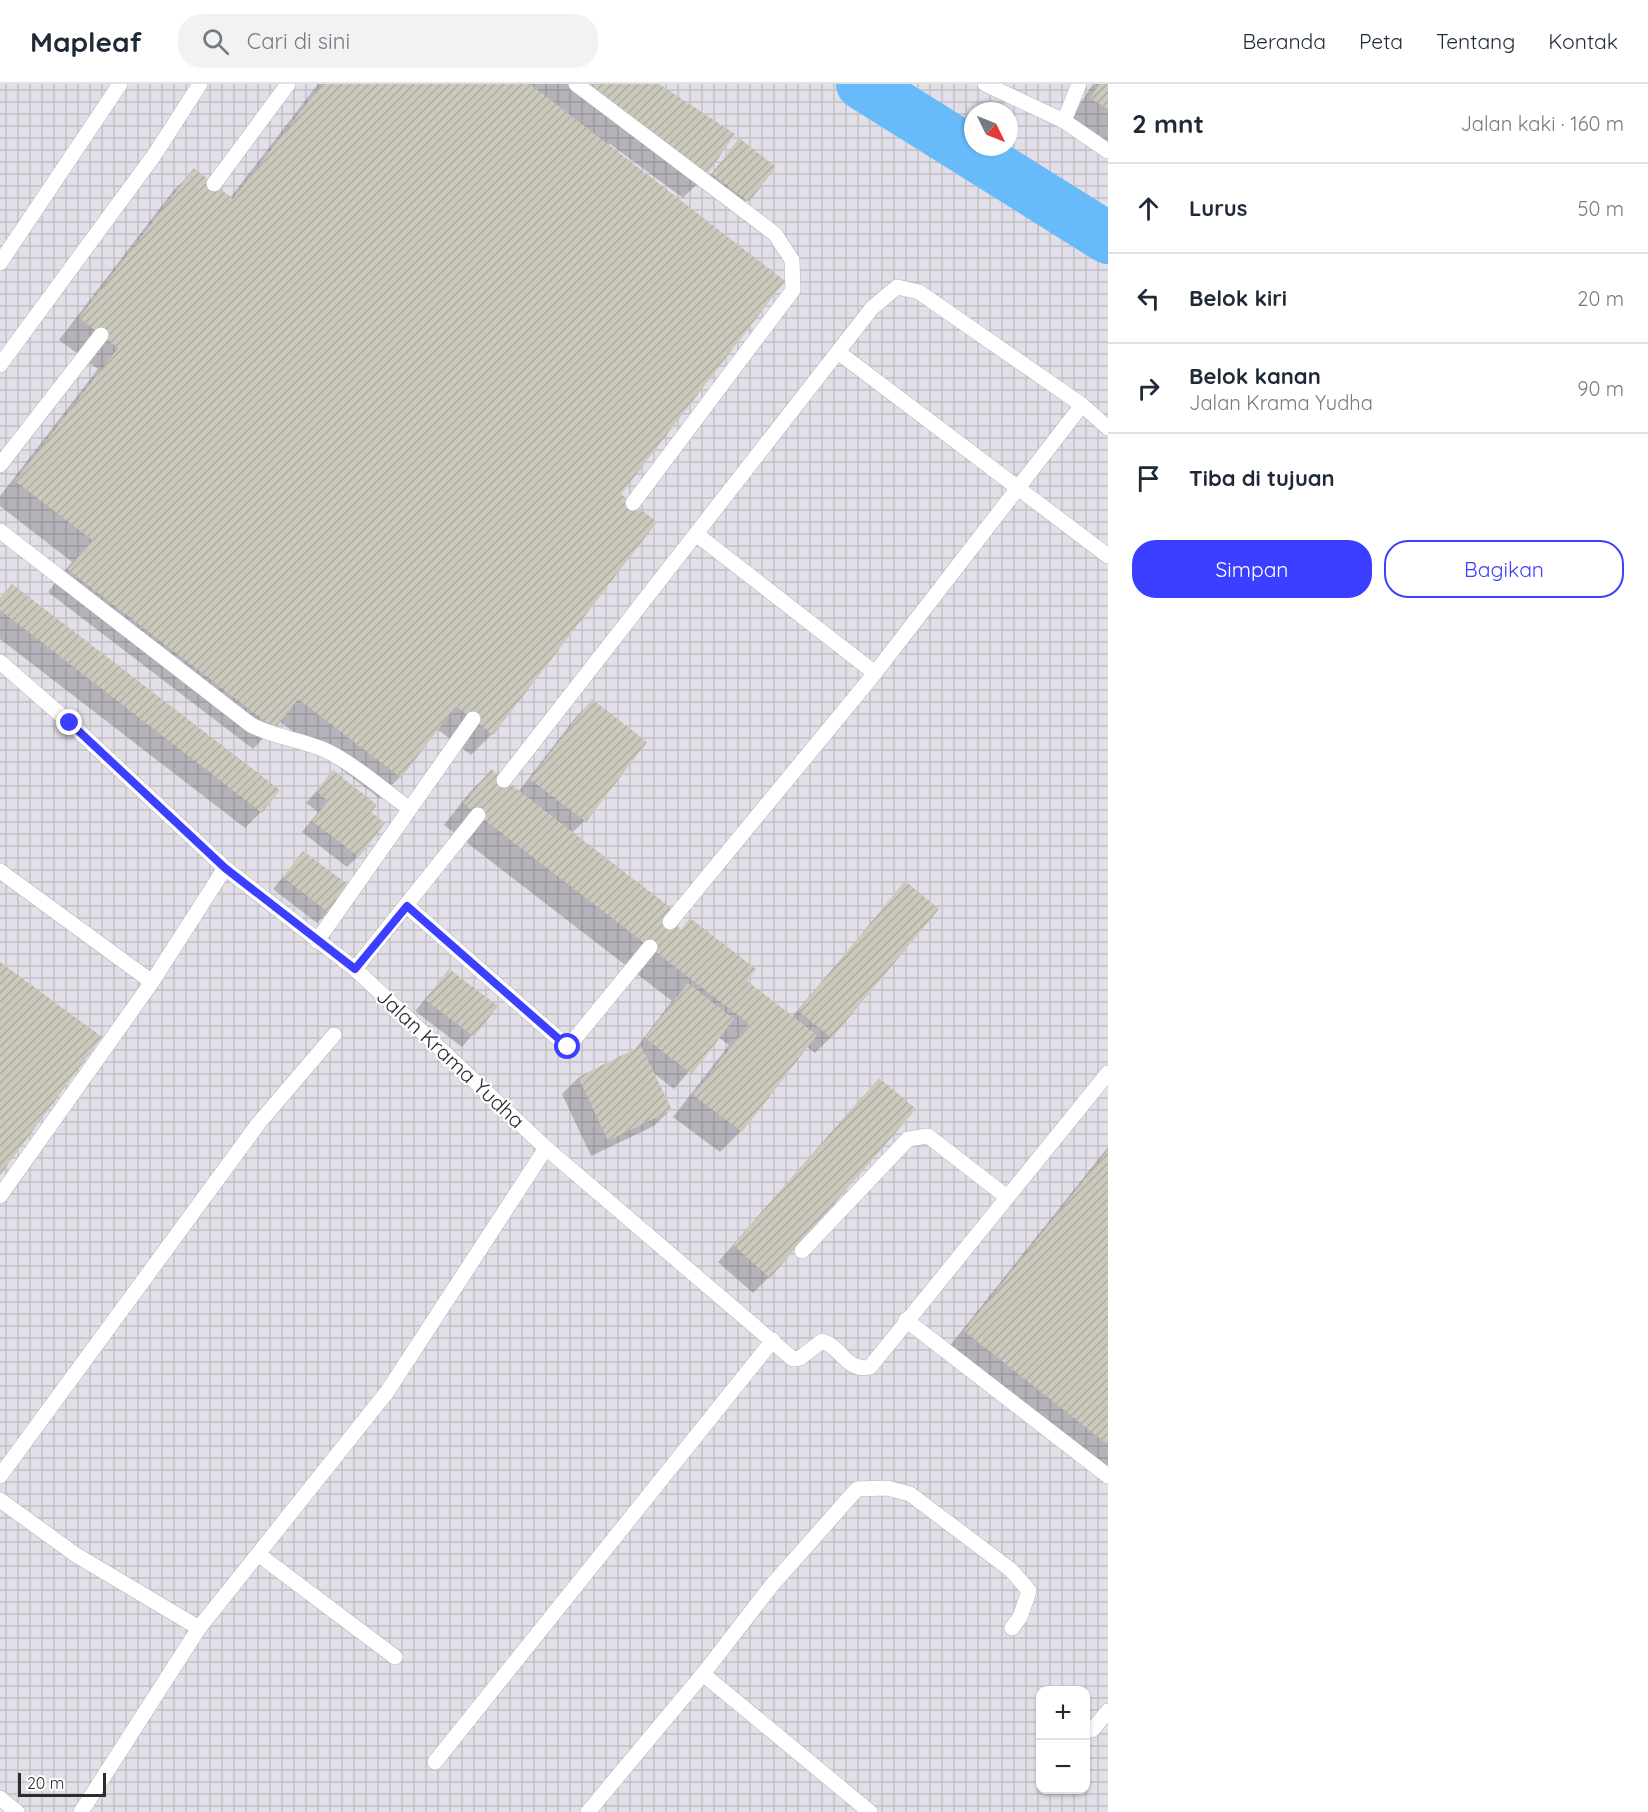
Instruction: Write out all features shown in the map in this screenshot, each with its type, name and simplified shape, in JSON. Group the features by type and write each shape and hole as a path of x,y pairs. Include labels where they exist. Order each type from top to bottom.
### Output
{"lane":[{"path":"0,263 120,84"},
{"path":"0,365 154,154 200,84"},
{"path":"214,184 288,84"},
{"path":"576,84 775,234 792,260 793,290 633,503"},
{"path":"985,84 1064,121 1108,151"},
{"path":"1064,121 1079,84"},
{"path":"504,780 872,308 897,287 919,292 1082,405 1108,428"},
{"path":"0,465 101,335"},
{"path":"838,352 1108,556"},
{"path":"670,922 875,673 1082,405"},
{"path":"0,531 251,725 271,736 312,745 331,753 409,808"},
{"path":"696,534 875,673"},
{"name":"Jalan Krama Yudha","path":"0,663 70,723 225,868 355,969 546,1148 793,1359 800,1358 822,1341 829,1343 852,1365 861,1369 870,1366 906,1320"},
{"path":"317,940 473,719"},
{"path":"355,969 478,815"},
{"path":"0,1196 152,982 225,868"},
{"path":"0,871 152,982"},
{"path":"407,906 568,1047 650,947"},
{"path":"0,1476 258,1124 334,1035"},
{"path":"1108,1073 906,1320 1108,1476"},
{"path":"802,1251 908,1139 928,1136 1006,1197"},
{"path":"86,1810 199,1628 387,1392 546,1148"},
{"path":"435,1762 773,1340"},
{"path":"588,1812 703,1674 772,1585 857,1489 887,1488 910,1494 1011,1570 1029,1591 1020,1617 1012,1628"},
{"path":"0,1500 76,1555 199,1628"},
{"path":"258,1554 395,1657"},
{"path":"703,1674 870,1812"},
{"path":"1092,1730 1108,1711"},
{"path":"0,1798 17,1812"}],"shaded area":[{"path":"0,84 1108,84 1108,1812 0,1812"}],"building":[{"path":"322,84 530,84 785,281 621,494 657,522 493,735 456,706 401,778 298,699 275,729 68,570 92,540 15,481 118,348 79,318 194,168 233,199"},
{"path":"577,84 659,84 735,134 705,178"},
{"path":"1099,84 1108,84 1108,109 1090,98"},
{"path":"739,138 776,167 749,202 712,174"},
{"path":"12,584 280,790 262,813 0,610 0,599"},
{"path":"592,699 647,742 586,822 530,779"},
{"path":"491,769 671,908 664,917 670,922 681,930 690,918 756,969 747,981 817,1035 742,1132 693,1095 749,1024 464,804"},
{"path":"333,770 377,805 371,812 385,823 359,857 312,821 328,801 316,791"},
{"path":"303,851 350,886 329,913 283,877"},
{"path":"905,881 939,909 832,1038 798,1011"},
{"path":"0,962 102,1037 0,1175"},
{"path":"449,969 498,1006 474,1037 425,1000"},
{"path":"688,983 734,1019 692,1074 645,1038"},
{"path":"641,1046 672,1110 608,1141 578,1077"},
{"path":"879,1078 916,1109 770,1278 733,1245"},
{"path":"1108,1150 1108,1445 964,1331"}],"waterway":[{"path":"862,84 1108,238"}],"route":[{"path":"70,723 225,868 355,969 407,906 568,1047"}]}
